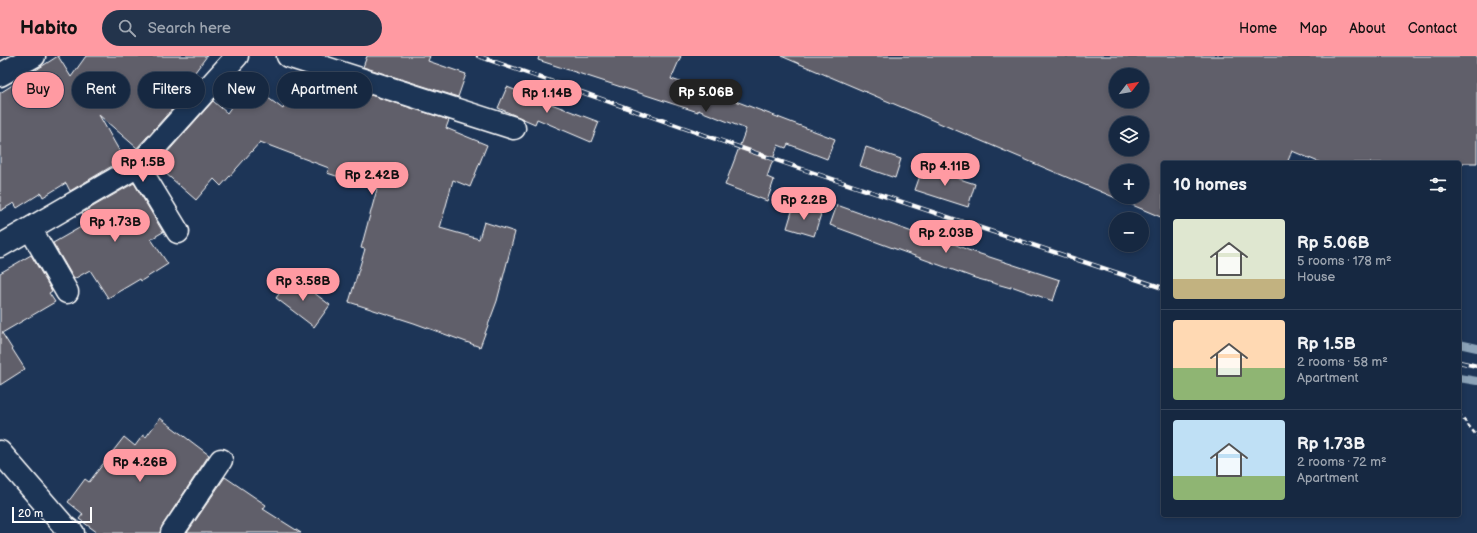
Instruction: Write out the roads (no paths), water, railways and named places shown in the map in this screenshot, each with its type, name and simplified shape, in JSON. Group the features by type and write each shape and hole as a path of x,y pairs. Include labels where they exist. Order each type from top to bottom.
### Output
{"street":[{"path":"0,75 34,56"},
{"path":"0,246 31,230 138,166 237,56"},
{"path":"288,56 514,128"},
{"path":"138,166 178,232"},
{"path":"31,230 67,292"},
{"path":"0,452 65,527 73,533"},
{"path":"172,533 221,460"}],"waterway":[{"path":"1461,344 1477,348"},
{"path":"1461,378 1477,381"}],"railway":[{"path":"478,56 799,168 1161,287"},
{"path":"1461,362 1477,366"}]}
